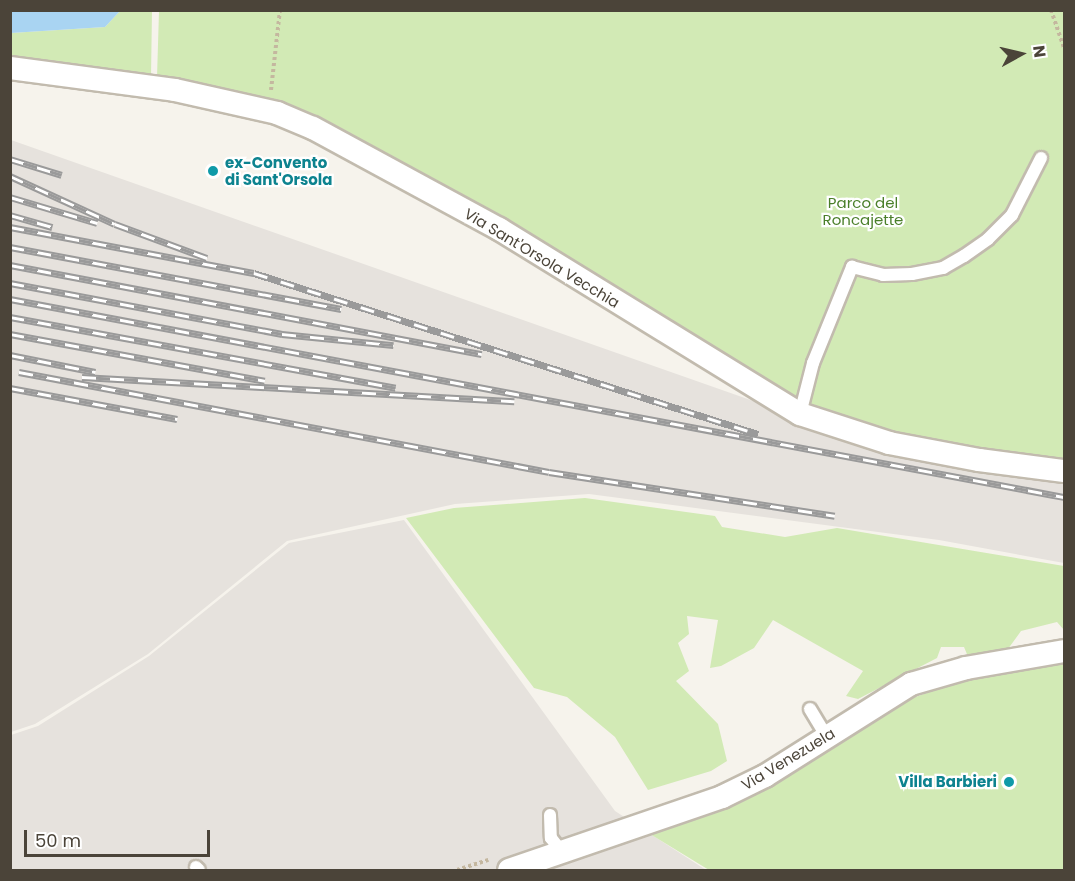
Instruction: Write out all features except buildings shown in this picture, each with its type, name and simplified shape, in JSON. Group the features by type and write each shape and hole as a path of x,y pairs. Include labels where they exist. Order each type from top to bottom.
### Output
{"street":[{"name":"Via Sant'Orsola Vecchia","path":"10,68 175,90 266,110 313,128 499,229 800,414 889,443 979,460 1065,471"},
{"name":"Via Venezuela","path":"509,870 723,797 765,776 911,684 966,668 1065,651"}],"lane":[{"path":"800,414 813,363 852,267 883,275 912,274 943,268 964,256 988,240 1012,215 1041,158"},
{"path":"810,709 826,736"},
{"path":"550,815 551,838 562,852"}],"path":[{"path":"266,110 280,10"},
{"path":"1051,10 1065,48"}],"shaded area":[{"path":"11,140 890,449 1064,475 1064,563 939,540 589,494 455,504 287,541 148,654 35,724 11,732"},
{"path":"404,520 615,811 706,870 11,870 11,735 38,726 149,656 289,543"}],"green space":[{"path":"120,11 152,11 151,77 11,57 11,33 105,27"},
{"name":"Parco del Roncajette","path":"159,11 1064,11 1064,465 889,438 771,388 311,119 251,94 157,77"},
{"path":"585,498 715,516 722,527 785,537 837,528 1064,566 1064,630 1057,622 1021,631 1005,653 969,659 964,647 941,647 937,658 858,699 846,696 863,671 773,620 754,648 721,666 710,668 718,620 687,616 689,634 678,643 689,671 676,681 718,724 727,761 711,771 648,790 615,737 567,697 534,688 406,518 454,508"},
{"path":"1064,663 1064,870 709,870 650,834 729,805 821,755 904,701 964,680"}],"water":[{"path":"11,10 120,11 105,27 11,33"}],"railway":[{"path":"10,159 62,175"},
{"path":"10,176 115,224 207,258"},
{"path":"10,197 97,223"},
{"path":"10,215 52,227"},
{"path":"10,227 254,273 758,434"},
{"path":"10,247 341,309"},
{"path":"10,265 482,354"},
{"path":"10,283 282,334 393,345"},
{"path":"10,299 1064,497"},
{"path":"10,317 396,388"},
{"path":"10,334 265,381"},
{"path":"10,355 95,372"},
{"path":"19,372 549,472 835,516"},
{"path":"82,377 514,401"},
{"path":"10,388 177,419"}],"place":[{"name":"ex-Convento di Sant'Orsola","path":"213,171"},
{"name":"Villa Barbieri","path":"1009,782"}]}
